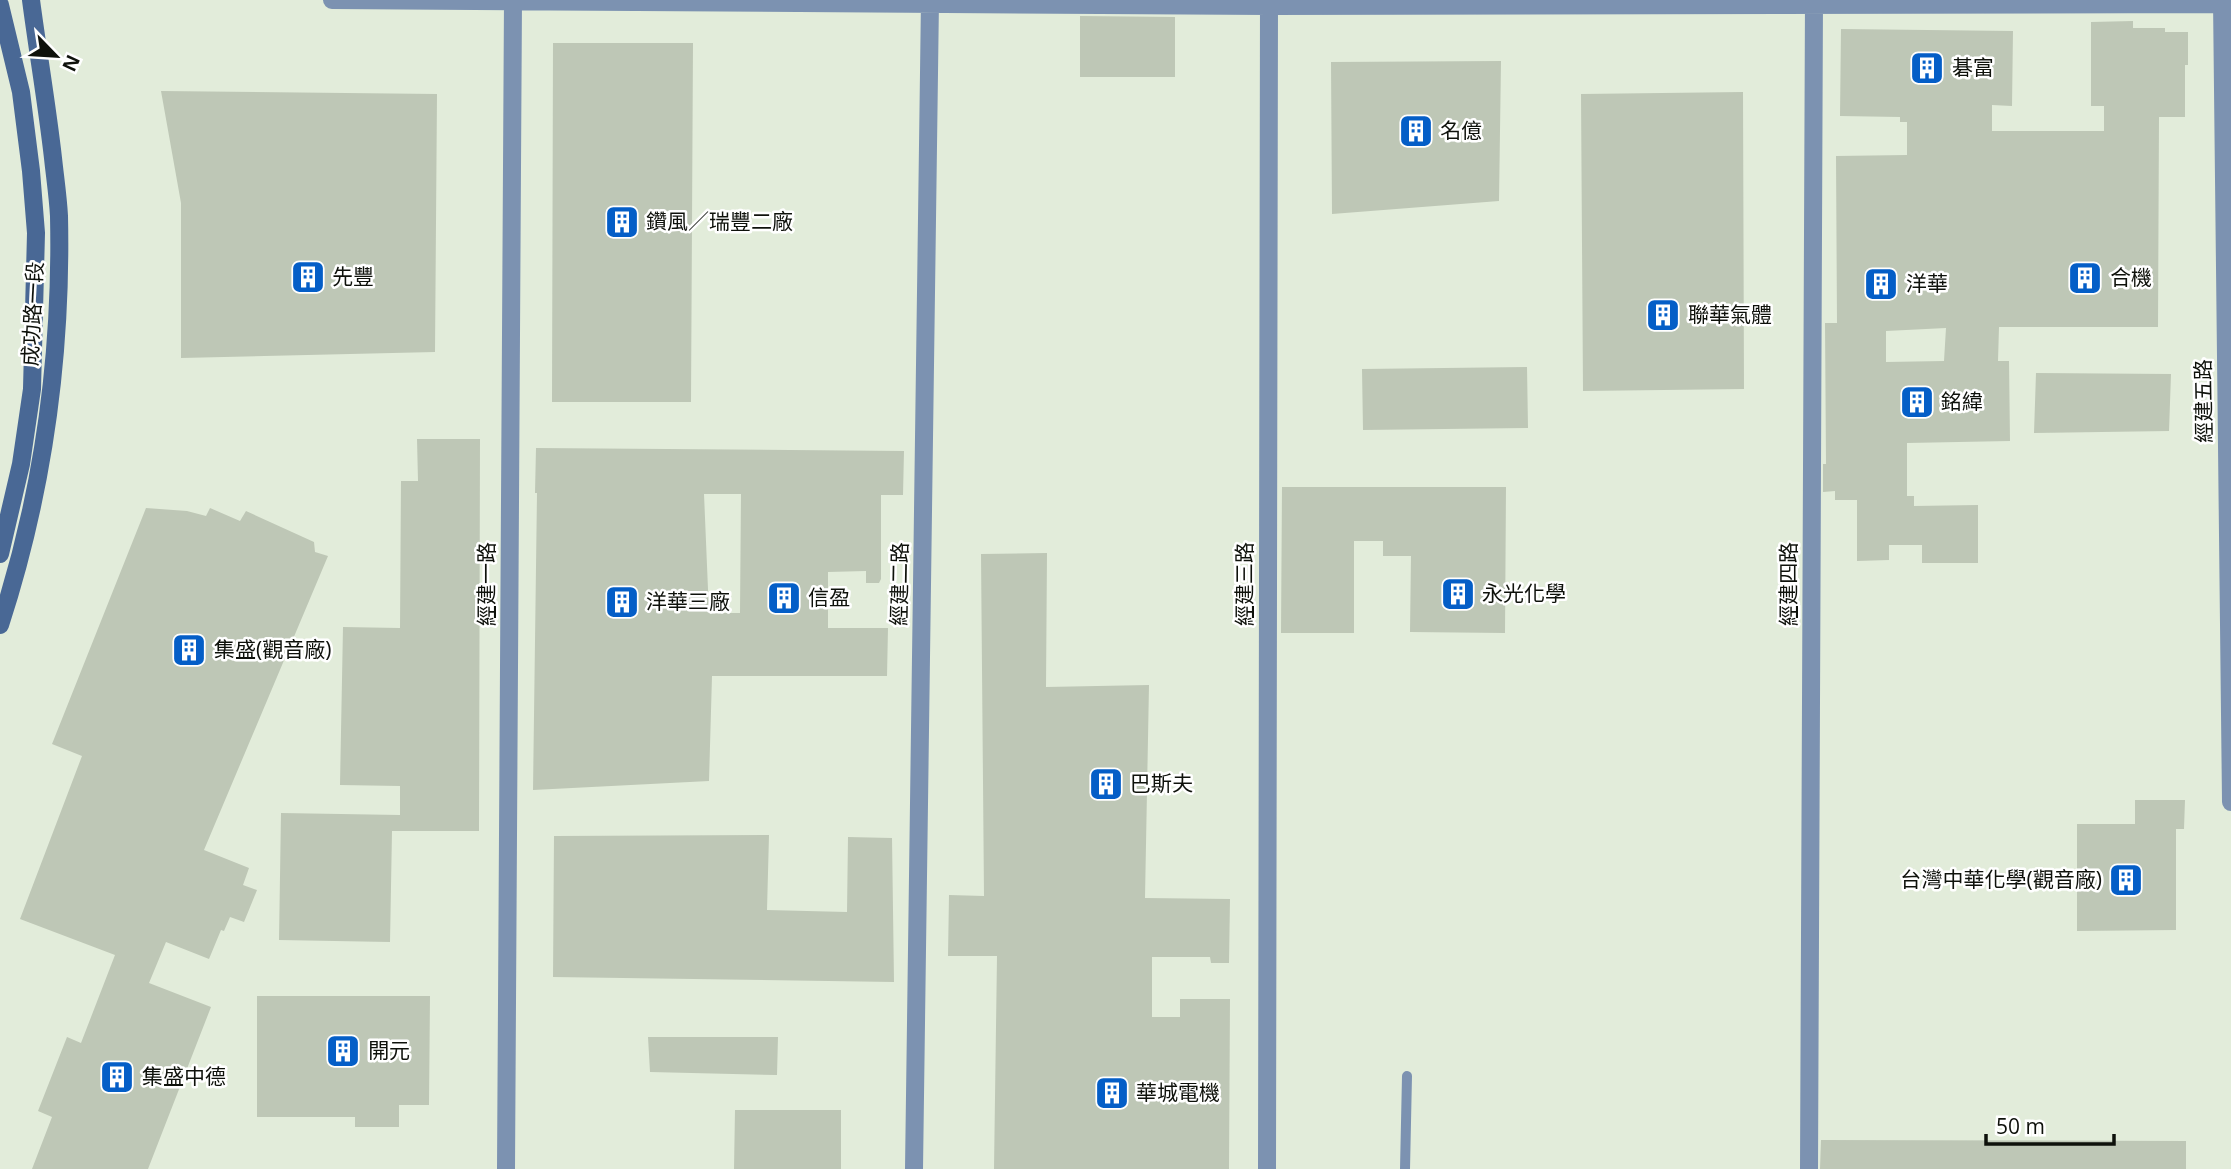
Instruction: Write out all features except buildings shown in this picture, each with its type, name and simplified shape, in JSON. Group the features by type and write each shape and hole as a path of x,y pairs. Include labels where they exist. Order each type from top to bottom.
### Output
{"street":[{"name":"成功路一段","path":"0,625 19,566 48,421 57,324 59,214 31,0"},
{"path":"332,0 2222,2"},
{"name":"經建一路","path":"506,1169 513,1"},
{"name":"經建二路","path":"915,1169 930,2"},
{"name":"經建五路","path":"2222,2 2231,802"},
{"name":"經建三路","path":"1267,1169 1269,3"},
{"name":"經建四路","path":"1809,1169 1814,3"},
{"name":"成功路一段","path":"0,5 21,92 36,233 32,389 21,464 0,554"}],"lane":[{"path":"1405,1169 1407,1076"}],"place":[{"name":"碁富","path":"1927,68"},
{"name":"名億","path":"1416,131"},
{"name":"鑽風／瑞豐二廠","path":"622,222"},
{"name":"先豐","path":"308,277"},
{"name":"合機","path":"2085,278"},
{"name":"洋華","path":"1881,284"},
{"name":"聯華氣體","path":"1663,315"},
{"name":"銘緯","path":"1917,402"},
{"name":"永光化學","path":"1458,594"},
{"name":"信盈","path":"784,598"},
{"name":"洋華三廠","path":"622,602"},
{"name":"集盛(觀音廠)","path":"189,650"},
{"name":"巴斯夫","path":"1106,784"},
{"name":"台灣中華化學(觀音廠)","path":"2126,880"},
{"name":"開元","path":"343,1051"},
{"name":"集盛中德","path":"117,1077"},
{"name":"華城電機","path":"1112,1093"}]}
